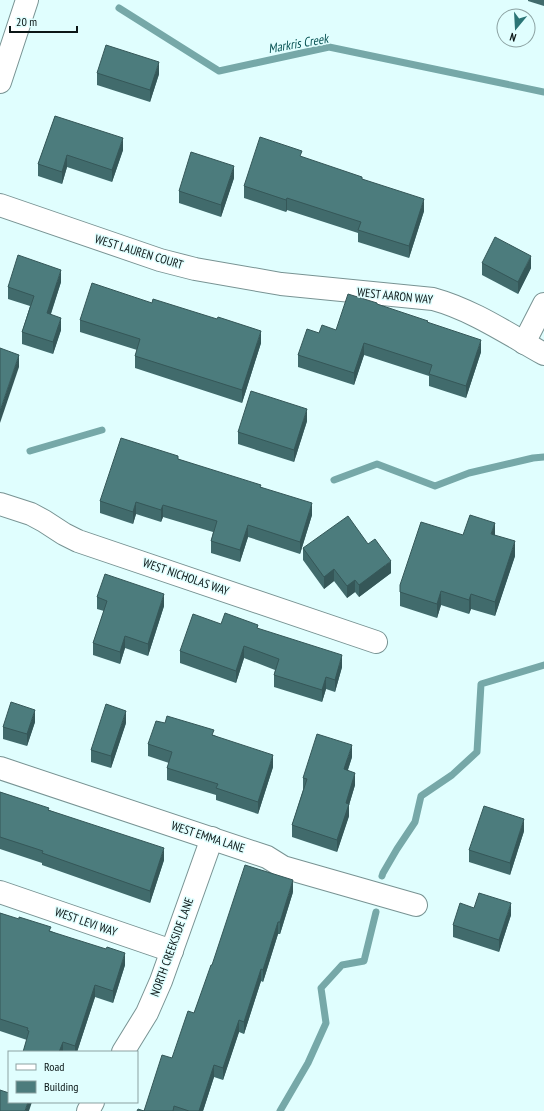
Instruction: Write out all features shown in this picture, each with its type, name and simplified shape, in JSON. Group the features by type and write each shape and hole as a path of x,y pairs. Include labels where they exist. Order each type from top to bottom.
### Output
{"street":[{"path":"0,82 8,28 27,0"},
{"name":"WEST LAUREN COURT","path":"0,206 160,260 195,269 281,284"},
{"name":"WEST AARON WAY","path":"281,284 433,299 450,303 468,311 544,354"},
{"path":"524,343 544,304"},
{"name":"WEST NICHOLAS WAY","path":"0,504 30,514 78,541 376,642"},
{"name":"WEST EMMA LANE","path":"0,768 267,857 283,867 416,905"},
{"name":"NORTH CREEKSIDE LANE","path":"124,1051 147,1013 161,981 212,838"},
{"name":"WEST LEVI WAY","path":"0,892 172,951"}],"building":[{"path":"106,45 159,62 150,90 97,73"},
{"path":"55,116 123,138 112,170 67,155 62,172 38,164"},
{"path":"260,137 302,151 300,156 362,177 362,179 424,199 409,246 358,230 361,222 244,186"},
{"path":"191,152 234,166 221,205 179,191"},
{"path":"495,237 531,256 518,282 482,263"},
{"path":"18,255 61,270 47,313 61,318 53,342 22,332 34,296 8,287"},
{"path":"92,283 152,303 153,299 217,319 218,317 261,331 242,390 135,356 140,339 80,320"},
{"path":"348,294 481,340 466,386 429,374 432,365 364,343 354,373 298,355 307,329 319,333 322,325 336,330"},
{"path":"0,348 19,355 0,411"},
{"path":"251,391 307,409 294,450 238,432"},
{"path":"121,438 178,456 178,459 261,485 260,487 312,503 300,542 248,525 240,550 211,541 217,521 163,505 161,510 136,502 133,512 100,501"},
{"path":"470,515 495,523 491,534 515,541 495,602 471,594 469,600 441,591 437,604 400,592 400,585 421,522 463,535"},
{"path":"348,516 368,544 375,539 391,561 359,585 355,580 347,586 334,569 324,577 303,548"},
{"path":"105,574 164,594 148,644 125,636 120,652 93,643 107,601 97,597"},
{"path":"225,613 258,625 257,628 342,655 335,680 326,677 322,690 274,675 279,659 244,646 236,671 180,651 193,614 221,624"},
{"path":"11,702 35,710 27,734 3,727"},
{"path":"106,704 126,711 111,756 91,750"},
{"path":"167,716 214,730 212,735 273,755 258,802 216,788 218,784 167,768 172,752 148,744 156,721 165,723"},
{"path":"317,734 352,745 344,769 355,773 346,803 349,804 337,840 292,825 307,779 303,778"},
{"path":"0,792 49,808 48,810 164,848 150,891 42,853 43,851 0,837"},
{"path":"484,806 524,819 510,863 469,850"},
{"path":"245,865 293,880 280,922 278,922 263,970 261,969 244,1022 239,1020 223,1068 214,1065 199,1111 189,1111 174,1106 173,1111 144,1111 162,1055 172,1058 188,1011 194,1013 212,965"},
{"path":"479,893 511,903 499,940 453,925 460,903 474,908"},
{"path":"0,913 51,927 49,931 106,949 107,947 125,953 113,991 95,985 75,1046 63,1042 59,1051 23,1051 29,1031 27,1030 28,1028 0,1019"},
{"path":"0,1090 8,1093 8,1103 28,1103 25,1111 0,1111"}],"waterway":[{"name":"Markris Creek","path":"119,8 219,71 329,47 544,92"},
{"path":"30,451 102,430"},
{"path":"334,480 377,464 435,486 469,473 533,458 544,457"},
{"path":"382,876 397,849 415,822 421,796 452,775 477,752 481,684 544,665"},
{"path":"280,1111 308,1063 326,1023 321,988 342,965 364,961 376,912"}]}
